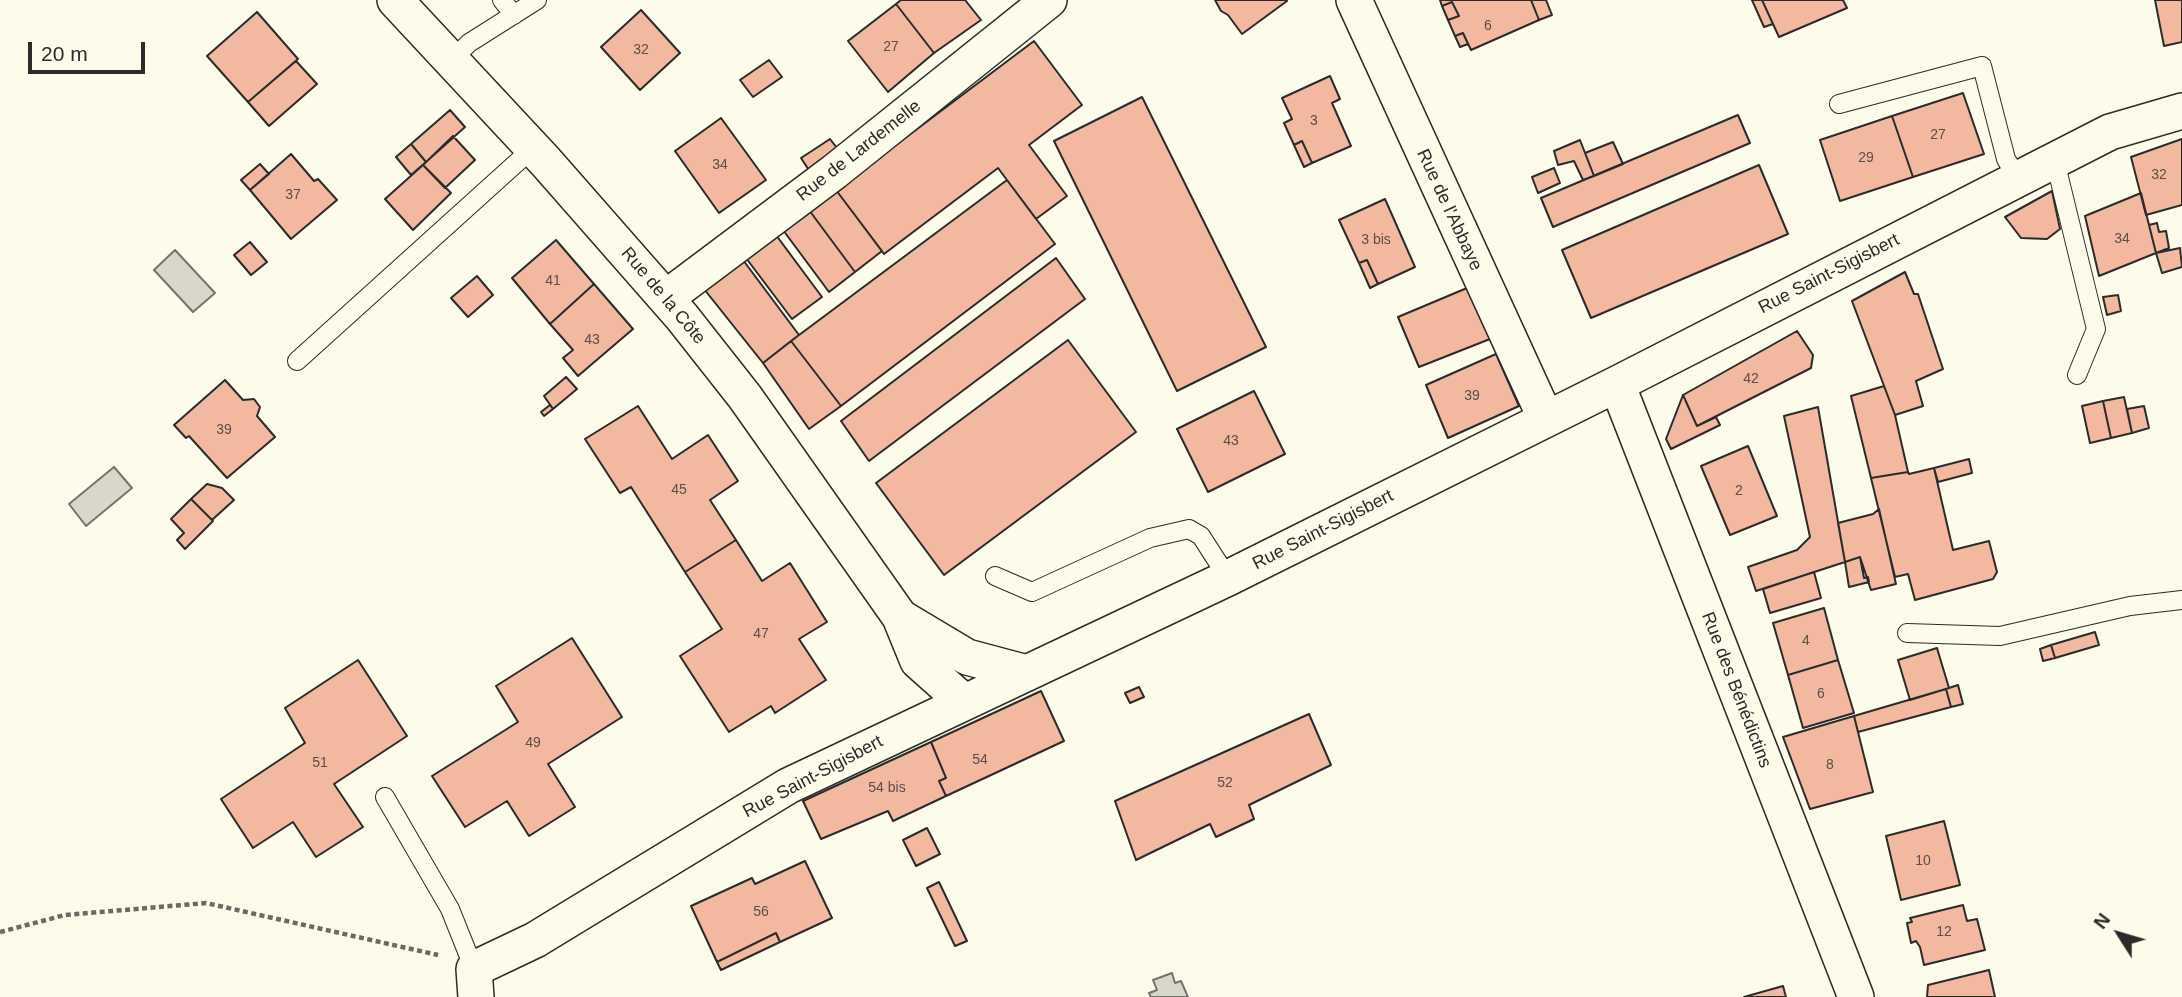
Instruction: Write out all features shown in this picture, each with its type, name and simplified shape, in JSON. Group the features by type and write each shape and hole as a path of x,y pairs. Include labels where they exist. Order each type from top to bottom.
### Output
{"street":[{"name":"Rue de la Côte","path":"395,0 533,148 666,298 745,397 900,617 918,661 964,702"},
{"name":"Rue de Lardemelle","path":"666,298 834,172 1049,0"},
{"name":"Rue de l'Abbaye","path":"1354,0 1546,419"},
{"name":"Rue Saint-Sigisbert","path":"475,983 535,940 788,786 1228,578 1617,384 2110,132 2182,111"},
{"name":"Rue des Bénédictins","path":"1617,384 1856,997"},
{"name":"Rue de la Côte","path":"900,617 967,657 1027,673"}],"lane":[{"path":"502,0 514,15"},
{"path":"452,61 469,43 537,0"},
{"path":"1839,104 1982,66 2006,159 2018,179"},
{"path":"297,361 533,148"},
{"path":"2055,160 2096,329 2077,376"},
{"path":"995,576 1032,593 1150,538 1189,530 1201,536 1228,578"},
{"path":"1907,633 2000,636 2130,606 2182,600"},
{"path":"385,797 450,909 475,983"}],"path":[{"path":"0,932 65,915 206,903 423,950 475,983"}],"shaded area":[{"path":"175,250 215,293 193,312 154,270"},
{"path":"114,467 132,488 86,526 69,504"},
{"path":"1172,973 1175,983 1181,981 1188,997 1151,997 1149,993 1157,990 1153,980"}],"building":[{"path":"901,0 965,0 981,20 934,53 896,4"},
{"path":"1215,0 1287,1 1242,34 1228,15 1221,11"},
{"path":"1440,0 1531,0 1539,20 1471,50 1463,33 1455,36 1448,20 1459,16 1452,2 1442,6"},
{"path":"1531,0 1546,0 1552,15 1539,20"},
{"path":"1752,0 1762,0 1773,24 1764,27"},
{"path":"1762,0 1843,0 1847,8 1779,37"},
{"path":"2155,0 2182,0 2182,42 2164,46"},
{"path":"1452,2 1459,16 1448,20 1442,6"},
{"path":"896,4 934,53 888,92 848,41"},
{"path":"641,10 680,53 640,90 601,47"},
{"path":"257,12 298,59 248,102 207,56"},
{"path":"1463,33 1468,44 1460,47 1455,36"},
{"path":"1034,41 1082,105 1029,145 1067,196 1036,219 998,168 884,254 836,190"},
{"path":"769,60 782,77 753,97 740,80"},
{"path":"296,61 317,84 269,126 248,102"},
{"path":"1330,76 1340,99 1332,103 1351,146 1312,163 1302,141 1294,145 1284,123 1292,119 1282,98"},
{"path":"1963,93 1984,154 1913,177 1892,116"},
{"path":"1142,97 1266,347 1177,391 1054,141"},
{"path":"450,110 465,127 426,162 411,144"},
{"path":"1738,115 1750,143 1553,227 1541,198"},
{"path":"1892,116 1913,177 1840,201 1820,140"},
{"path":"721,118 766,180 719,213 675,151"},
{"path":"453,136 475,160 445,188 423,165"},
{"path":"830,139 844,157 814,178 801,158"},
{"path":"2182,139 2182,205 2146,215 2131,157"},
{"path":"1580,140 1594,176 1583,180 1574,161 1558,165 1554,151"},
{"path":"1302,141 1312,163 1304,167 1294,145"},
{"path":"1613,142 1623,164 1594,176 1585,153"},
{"path":"411,144 426,162 411,175 396,157"},
{"path":"291,154 314,181 318,179 337,200 291,239 250,190"},
{"path":"260,164 269,174 250,190 241,180"},
{"path":"423,165 451,193 413,230 385,199"},
{"path":"1759,165 1788,234 1591,318 1562,250"},
{"path":"1554,168 1560,183 1538,193 1532,177"},
{"path":"1007,180 1055,244 841,406 791,341"},
{"path":"836,190 882,251 855,272 809,210"},
{"path":"2052,191 2060,229 2047,239 2021,238 2005,217"},
{"path":"2141,193 2156,253 2099,276 2085,216"},
{"path":"1385,199 1415,267 1378,284 1367,260 1359,263 1339,220"},
{"path":"809,210 855,272 829,292 783,230"},
{"path":"2157,223 2159,232 2166,231 2169,248 2156,253 2149,225"},
{"path":"776,235 822,297 792,319 746,258"},
{"path":"556,240 594,284 550,324 512,278"},
{"path":"250,242 267,262 251,275 234,255"},
{"path":"2180,248 2182,267 2162,273 2156,253"},
{"path":"1056,258 1085,299 869,461 841,421"},
{"path":"743,260 799,335 763,363 704,289"},
{"path":"1367,260 1378,284 1370,288 1359,263"},
{"path":"1905,272 1914,294 1918,294 1943,369 1916,381 1923,406 1895,415 1852,301"},
{"path":"477,276 493,295 468,317 451,298"},
{"path":"594,284 633,329 578,376 563,358 573,350 550,324"},
{"path":"1467,288 1490,339 1419,367 1398,317"},
{"path":"2118,295 2121,311 2107,315 2103,297"},
{"path":"1797,331 1813,355 1811,368 1697,426 1683,395"},
{"path":"1068,340 1136,432 944,575 876,483"},
{"path":"791,341 841,406 809,429 763,363"},
{"path":"1496,354 1519,406 1448,438 1426,385"},
{"path":"566,377 577,389 553,409 544,396"},
{"path":"225,380 243,400 254,399 260,407 257,416 275,437 227,478 189,436 186,438 174,425"},
{"path":"1884,386 1895,415 1908,472 1871,478 1851,396"},
{"path":"1254,391 1285,454 1208,492 1177,429"},
{"path":"1683,395 1697,426 1716,417 1720,425 1671,449 1666,439"},
{"path":"2124,397 2132,433 2111,438 2103,401"},
{"path":"2103,401 2111,438 2090,443 2082,406"},
{"path":"550,405 553,409 544,416 541,412"},
{"path":"638,406 672,459 708,435 738,481 710,500 736,540 685,572 631,487 620,493 585,439"},
{"path":"2144,406 2149,428 2132,433 2127,409"},
{"path":"1818,407 1845,562 1756,591 1748,567 1797,550 1810,537 1784,416"},
{"path":"1748,446 1777,516 1730,535 1701,466"},
{"path":"1969,459 1972,473 1938,482 1934,468"},
{"path":"1934,468 1953,550 1989,541 1997,572 1993,579 1915,600 1908,574 1895,577 1871,478"},
{"path":"207,484 222,488 234,500 212,520 191,499"},
{"path":"191,499 213,521 185,549 177,540 184,533 171,519"},
{"path":"1879,509 1896,584 1871,590 1860,557 1845,562 1838,523 1873,514"},
{"path":"736,540 762,581 790,563 827,622 799,639 826,680 775,713 771,706 729,732 680,656 722,629 685,572"},
{"path":"1860,557 1864,578 1868,577 1869,582 1849,587 1845,562"},
{"path":"1814,572 1821,598 1770,613 1763,589"},
{"path":"1824,608 1838,660 1788,675 1773,623"},
{"path":"2095,632 2099,645 2055,658 2051,645"},
{"path":"572,638 622,717 548,764 575,807 529,836 507,801 465,827 432,776 518,722 496,686"},
{"path":"2051,645 2055,658 2043,661 2040,649"},
{"path":"1937,648 1949,688 1910,700 1898,660"},
{"path":"358,660 407,736 334,784 363,827 316,857 293,822 253,848 221,799 305,743 285,708"},
{"path":"1838,660 1854,713 1803,728 1788,675"},
{"path":"1958,685 1963,704 1951,707 1946,689"},
{"path":"1139,687 1144,697 1130,703 1125,693"},
{"path":"1946,689 1951,707 1858,732 1854,716"},
{"path":"1041,691 1064,741 946,796 939,781 946,778 931,742"},
{"path":"1309,714 1331,765 1249,805 1254,819 1216,837 1210,824 1136,860 1115,801"},
{"path":"1854,716 1873,792 1810,809 1783,737"},
{"path":"931,742 946,778 939,781 946,796 893,821 888,811 821,839 803,801"},
{"path":"1944,821 1960,885 1901,900 1886,836"},
{"path":"927,828 940,854 916,866 903,840"},
{"path":"805,861 832,918 780,942 776,933 717,962 691,906 752,878 755,884"},
{"path":"939,882 967,941 955,946 927,888"},
{"path":"1963,905 1967,921 1977,919 1985,950 1924,965 1920,947 1916,941 1911,943 1907,923 1912,922 1910,918"},
{"path":"776,933 780,942 721,970 717,962"},
{"path":"1989,970 1995,997 1927,997 1928,985"},
{"path":"1783,986 1786,997 1744,997"}]}
